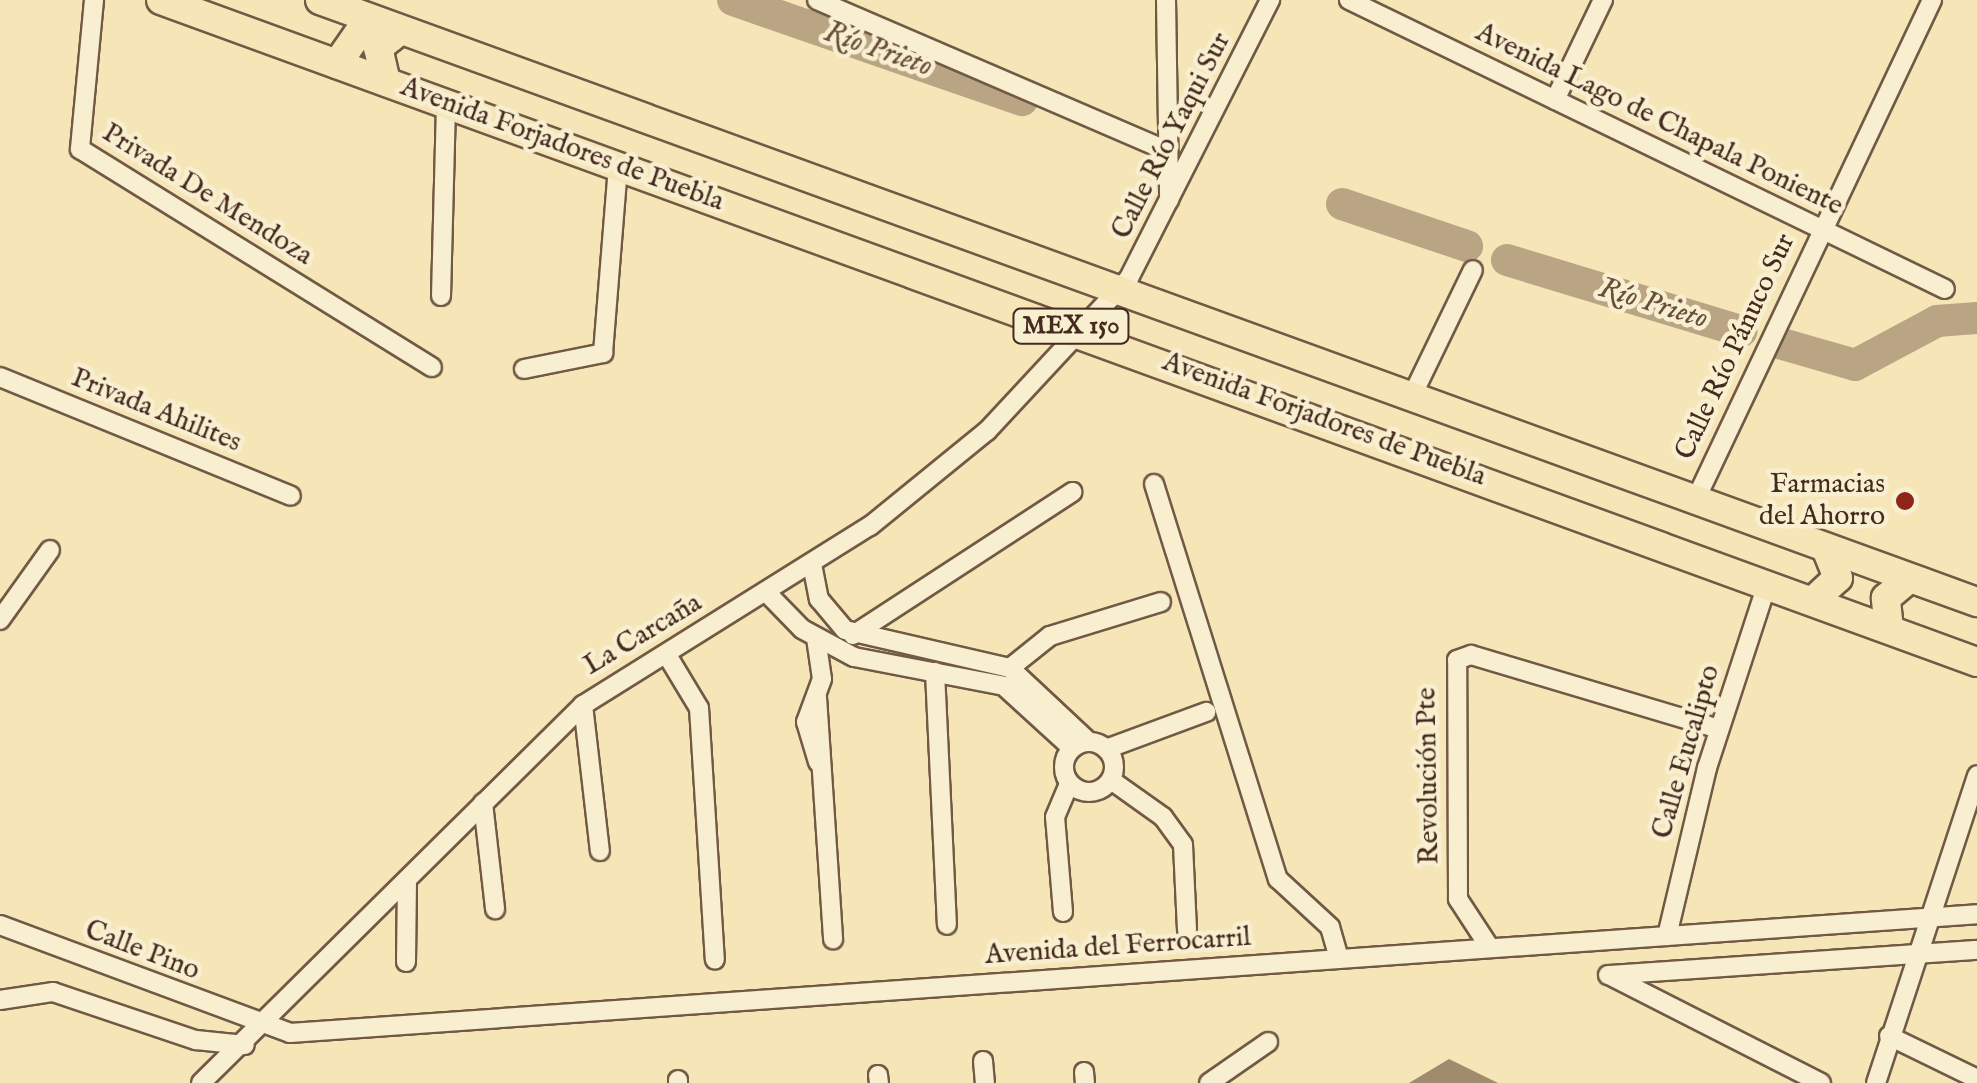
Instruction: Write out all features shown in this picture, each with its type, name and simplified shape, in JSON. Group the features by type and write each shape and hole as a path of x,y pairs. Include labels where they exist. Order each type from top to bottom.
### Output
{"main road":[{"name":"Avenida Forjadores de Puebla","path":"161,0 1080,330 1977,662"},
{"name":"Avenida Forjadores de Puebla","path":"320,0 373,9 400,30 1695,501 1910,578 1974,596"},
{"path":"338,64 373,9"},
{"path":"386,82 378,48 400,30"},
{"path":"1813,601 1838,578 1826,548"},
{"path":"1889,629 1886,598 1910,578"}],"street":[{"name":"Privada De Mendoza","path":"94,0 80,149 432,367"},
{"path":"817,0 1166,150"},
{"path":"1166,0 1170,200"},
{"name":"Calle Río Yaqui Sur","path":"1116,292 1170,200 1270,0"},
{"name":"Avenida Lago de Chapala Poniente","path":"1349,0 1944,289"},
{"path":"1555,100 1603,0"},
{"name":"Calle Río Pánuco Sur","path":"1695,501 1932,0"},
{"path":"441,296 446,103"},
{"path":"524,369 601,358 618,166"},
{"path":"1412,398 1473,270"},
{"name":"La Carcaña","path":"202,1083 263,1029 582,704 812,564 987,431 1116,292"},
{"name":"Privada Ahilites","path":"0,377 291,496"},
{"path":"1154,484 1278,879 1330,927 1340,959"},
{"path":"852,634 893,614 1072,492"},
{"path":"2,613 50,550"},
{"path":"812,564 819,599 852,634 893,646 1010,668 1089,746 1111,780 1163,817 1183,845 1187,930"},
{"name":"Calle Eucalipto","path":"1666,936 1719,729 1768,584"},
{"path":"767,593 816,638 854,657 1004,686 1089,746"},
{"path":"1010,668 1050,636 1162,602"},
{"path":"893,614 893,646"},
{"path":"816,638 825,736 818,762 832,939"},
{"path":"667,655 699,708 715,959"},
{"name":"Revolución Pte","path":"1490,948 1458,899 1462,656 1719,729"},
{"path":"820,688 854,657"},
{"path":"935,672 947,926"},
{"path":"582,704 600,851"},
{"path":"1063,912 1055,818 1070,784 1064,762 1089,746 1206,712"},
{"path":"1876,1083 1926,917 1977,775"},
{"path":"1070,784 1091,793 1111,780"},
{"path":"483,804 495,909"},
{"path":"406,962 407,880"},
{"name":"Avenida del Ferrocarril","path":"263,1029 1977,914"},
{"name":"Calle Pino","path":"0,925 263,1029"},
{"path":"1821,1083 1608,975 1977,950"},
{"path":"0,1000 53,992 196,1040 245,1045"},
{"path":"1890,1036 1977,1079"},
{"path":"1209,1083 1268,1042"},
{"path":"983,1060 985,1083"}],"building":[{"path":"1449,1059 1498,1083 1409,1083"}],"waterway":[{"name":"Río Prieto","path":"733,0 1022,100"},
{"name":"Río Prieto","path":"1342,204 1467,246"},
{"name":"Río Prieto","path":"1507,260 1741,331"},
{"name":"Río Prieto","path":"1779,343 1855,365 1937,321 1977,318"}],"place":[{"name":"Farmacias del Ahorro","path":"1905,501"}]}
